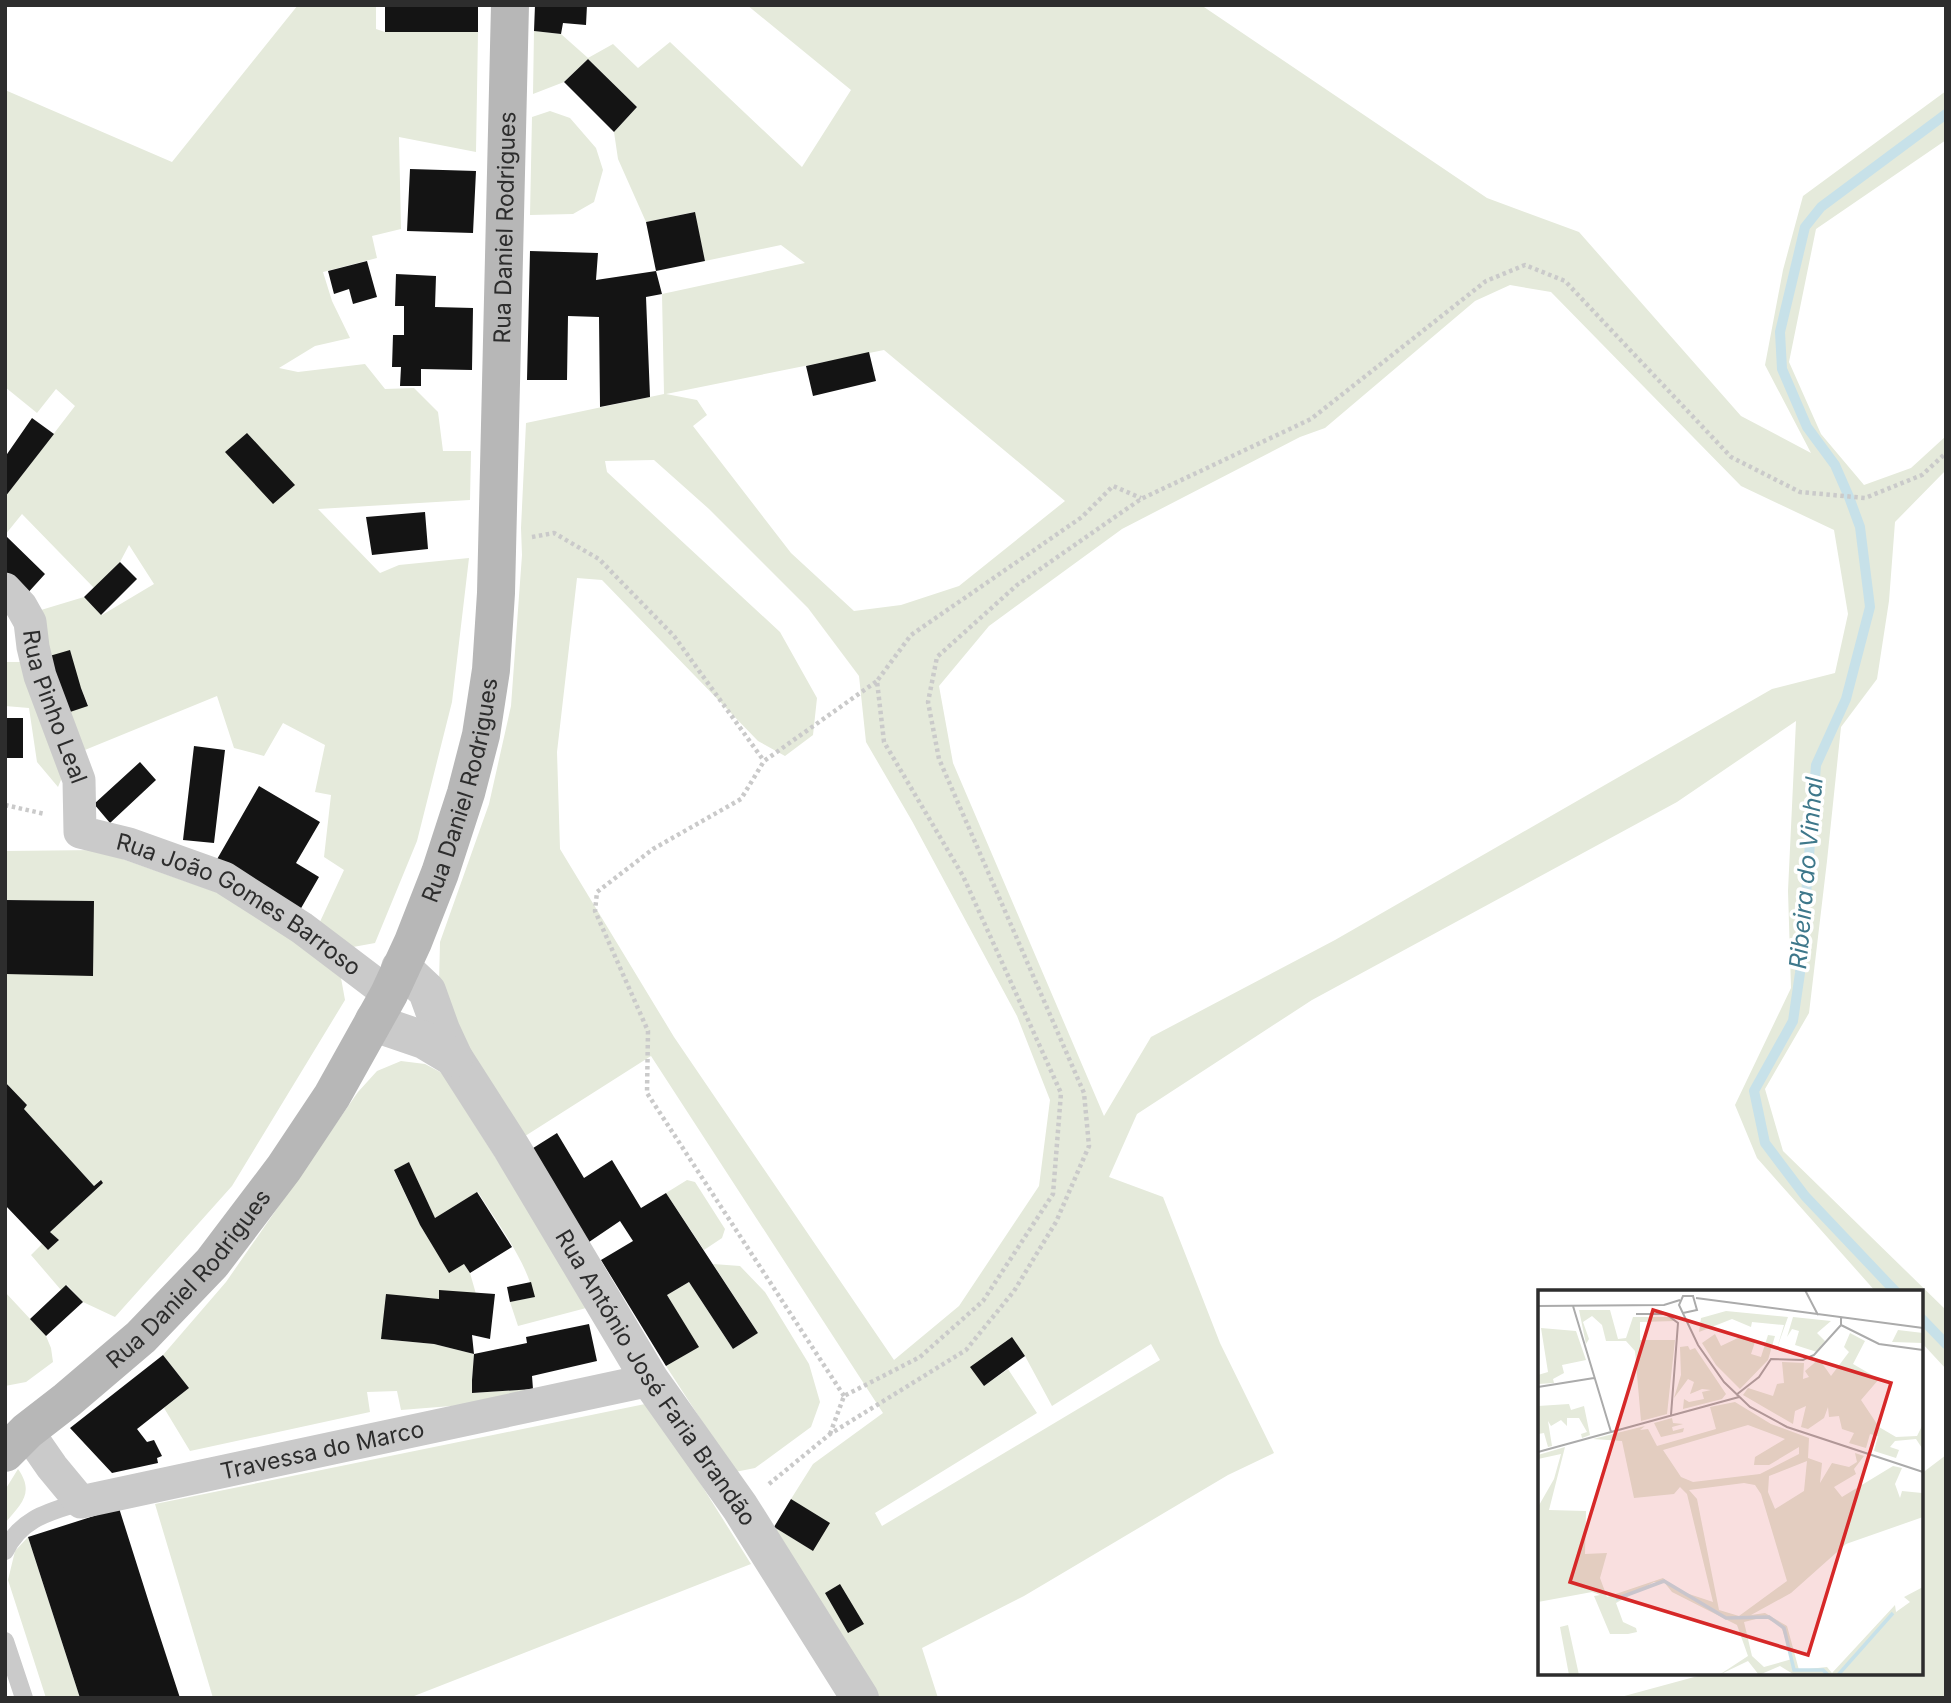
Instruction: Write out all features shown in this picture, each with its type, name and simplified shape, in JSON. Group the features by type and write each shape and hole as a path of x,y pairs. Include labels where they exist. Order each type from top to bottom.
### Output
{"main road":[{"name":"Rua Daniel Rodrigues","path":"13,1438 67,1400 141,1337 212,1264 284,1167 332,1096 388,994 413,942 440,873 466,793 481,735 491,670 496,593 510,5"}],"street":[{"name":"Rua Pinho Leal","path":"5,589 22,606 30,622 40,676 79,780 80,832"},
{"name":"Rua João Gomes Barroso","path":"80,832 129,844 224,878 302,928 388,994"},
{"name":"Rua António José Faria Brandão","path":"454,1058 424,1040 386,1027 388,994 410,975 426,991 454,1058 511,1147 650,1380 740,1507 860,1698"},
{"name":"Travessa do Marco","path":"81,1502 650,1380"},
{"path":"13,1438 52,1467 81,1502"}],"lane":[{"path":"5,1551 11,1539 37,1516 81,1502"},
{"path":"5,1642 23,1698"}],"path":[{"path":"740,1507 830,1434 966,1350 1014,1291 1056,1222 1089,1146 1084,1093 939,759 928,702 937,657 1017,585 1141,499 1311,419 1486,281 1525,265 1565,281 1731,457 1800,492 1866,498 1922,475 1946,453"},
{"path":"844,1396 647,1093 648,1031 595,911 597,892 653,849 741,799 764,761 877,681 911,635 1082,517 1113,486 1141,499"},
{"path":"528,537 554,533 599,559 674,636 764,761"},
{"path":"830,1434 844,1396 920,1357 983,1301 1053,1194 1061,1093 963,876 884,743 877,681"}],"shaded area":[{"path":"298,5 376,5 376,29 385,32 478,32 476,152 399,137 401,229 372,236 377,258 323,272 332,301 350,338 315,346 279,368 298,372 365,364 385,389 414,388 438,412 443,451 471,451 470,500 318,509 380,573 399,565 469,558 452,702 417,841 375,943 353,947 318,926 344,870 324,857 331,795 315,792 325,745 283,723 264,756 234,748 217,696 80,752 64,714 88,705 81,688 46,657 41,610 84,597 102,615 154,584 129,545 120,562 94,588 22,514 5,535 5,497 75,406 56,389 37,413 5,387 5,90 172,162"},
{"path":"747,5 1201,5 1487,198 1579,232 1741,416 1811,453 1765,365 1783,270 1803,196 1946,91 1946,140 1816,229 1789,362 1821,434 1864,485 1911,468 1946,436 1946,470 1895,522 1889,601 1877,679 1841,727 1809,1013 1765,1089 1783,1151 1946,1310 1946,1369 1923,1344 1923,1290 1874,1290 1757,1158 1735,1105 1791,988 1788,891 1796,721 1677,802 1312,1000 1137,1114 1109,1177 1163,1197 1220,1343 1274,1453 1228,1475 1024,1596 922,1648 938,1698 880,1698 774,1527 812,1550 791,1499 813,1464 883,1413 651,1056 522,1138 464,1041 439,983 440,942 489,804 511,706 522,555 526,423 664,394 662,294 805,263 781,245 705,261 694,212 646,222 618,159 614,132 637,107 588,59 564,82 533,94 534,31 561,34 588,58 613,44 638,68 670,42 802,167 851,90","holes":["1510,285 1551,292 1741,486 1834,530 1848,614 1835,673 1772,689 1335,940 1151,1037 1104,1116 953,763 939,686 989,626 1122,529 1300,437 1325,428 1475,301","884,350 1065,501 959,586 901,605 854,611 791,553 693,426 707,415 697,400 666,394","654,460 709,509 808,608 859,676 866,742 912,821 1017,1016 1050,1100 1039,1186 959,1306 894,1360 674,1037 560,849 557,752 577,578 602,580 758,741 785,756 813,735 817,698 780,632 607,472 605,461","1011,1338 1025,1356 1052,1406 1151,1344 1160,1360 882,1526 875,1513 1037,1413 1008,1369 984,1386 971,1367"]},
{"path":"550,111 570,118 596,148 603,170 594,202 573,214 530,215 532,117"},
{"path":"5,662 30,662 66,768 58,787 37,762 29,708 5,706"},
{"path":"97,850 230,897 320,957 341,978 345,1000 232,1186 115,1317 83,1302 67,1285 61,1290 31,1255 42,1244 48,1250 59,1240 50,1232 103,1183 100,1180 94,1186 24,1109 27,1105 5,1082 5,974 93,901 5,900 5,851"},
{"path":"401,1061 425,1064 442,1073 590,1307 518,1326 510,1302 534,1297 530,1283 510,1243 478,1192 435,1218 409,1162 394,1171 420,1225 449,1272 464,1264 470,1273 476,1294 439,1299 381,1339 434,1344 474,1354 473,1393 533,1389 489,1403 401,1410 397,1391 367,1392 370,1412 190,1451 164,1408 189,1388 163,1355 226,1282 358,1092 377,1071"},
{"path":"687,1180 695,1182 725,1229 722,1238 704,1250 666,1193"},
{"path":"713,1264 740,1266 765,1292 809,1364 820,1402 811,1427 755,1468 735,1472 666,1366 698,1347 667,1295 689,1282 733,1349 758,1333"},
{"path":"5,1292 46,1336 53,1362 26,1382 5,1386"},
{"path":"650,1403 751,1564 409,1698 213,1698 155,1504"},
{"path":"1946,1455 1946,1698 1617,1698 1702,1675 1923,1675 1923,1472"},
{"path":"18,1469 26,1492 21,1504 5,1523 5,1490"},
{"path":"28,1537 80,1698 46,1698 8,1580 15,1551"}],"building":[{"path":"385,5 478,5 478,32 385,32"},
{"path":"535,5 587,5 586,25 563,23 561,34 534,31"},
{"path":"588,59 637,107 614,132 564,82"},
{"path":"410,169 476,171 473,233 407,231"},
{"path":"695,212 705,261 656,271 646,222"},
{"path":"530,251 598,253 596,280 656,271 662,294 646,297 650,397 600,407 599,317 568,316 567,380 527,380"},
{"path":"367,261 377,297 353,304 349,289 334,294 328,271"},
{"path":"396,274 436,276 435,307 473,308 472,370 421,369 421,386 400,386 401,367 392,367 393,335 404,335 404,306 395,306"},
{"path":"869,352 876,381 813,396 806,366"},
{"path":"32,418 54,434 5,497 5,457"},
{"path":"247,433 295,485 273,504 225,452"},
{"path":"425,512 428,549 372,555 366,517"},
{"path":"5,535 45,574 25,596 5,577"},
{"path":"120,562 137,579 101,615 84,597"},
{"path":"70,650 88,706 64,714 46,657"},
{"path":"5,718 23,718 23,758 5,758"},
{"path":"194,746 225,750 214,843 183,840"},
{"path":"140,762 156,780 110,823 94,804"},
{"path":"259,786 320,822 296,863 319,877 300,910 216,861"},
{"path":"5,900 94,901 93,976 5,974"},
{"path":"5,1082 27,1105 24,1109 94,1186 101,1180 103,1183 50,1232 59,1240 48,1250 5,1205"},
{"path":"557,1133 584,1178 612,1160 641,1208 666,1193 758,1333 733,1349 689,1282 667,1295 699,1347 666,1366 601,1260 633,1241 620,1221 589,1242 530,1150"},
{"path":"409,1162 435,1218 477,1192 512,1247 470,1273 464,1264 449,1273 420,1225 394,1170"},
{"path":"531,1282 535,1297 510,1302 507,1287"},
{"path":"66,1285 83,1302 46,1336 30,1319"},
{"path":"439,1290 495,1294 490,1339 472,1335 474,1354 434,1344 381,1339 386,1294 439,1299"},
{"path":"589,1324 597,1361 532,1376 533,1389 472,1393 474,1354 527,1343 526,1337"},
{"path":"1012,1337 1025,1356 984,1386 970,1367"},
{"path":"163,1355 189,1388 137,1429 147,1442 154,1440 162,1456 157,1458 158,1463 112,1473 70,1428"},
{"path":"791,1499 830,1523 813,1551 774,1527"},
{"path":"119,1508 180,1698 80,1698 28,1537"},
{"path":"840,1584 864,1624 848,1633 825,1593"}],"waterway":[{"name":"Ribeira do Vinhal","path":"1894,1290 1805,1196 1765,1143 1754,1091 1793,1021 1800,973 1816,765 1846,699 1870,607 1860,527 1835,465 1807,427 1782,369 1780,332 1805,227 1821,207 1946,114"},
{"name":"Ribeira do Vinhal","path":"1923,1320 1946,1344"}]}
